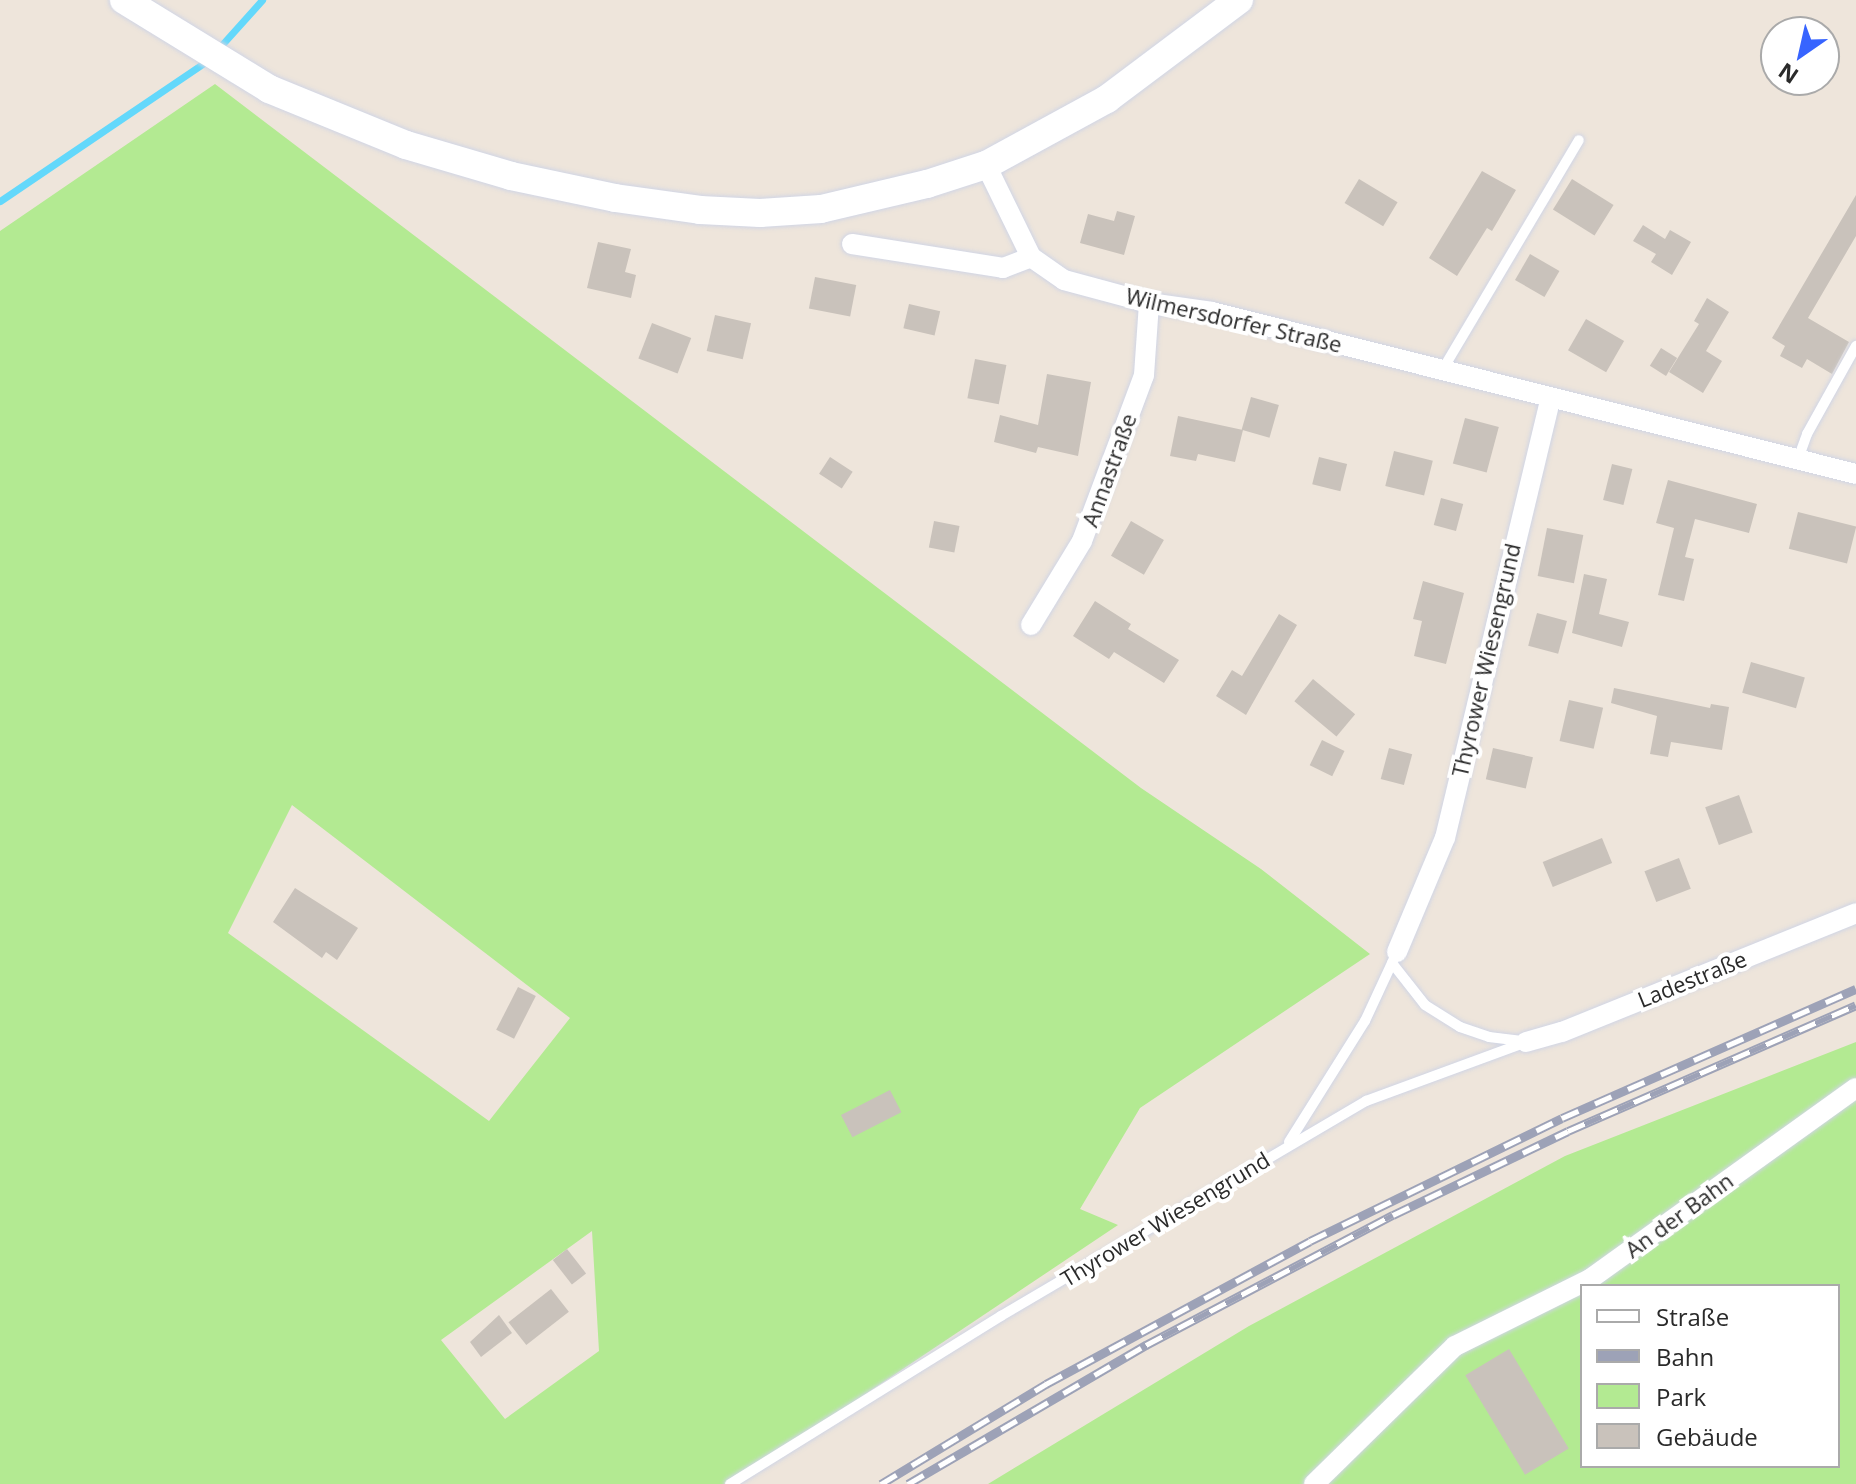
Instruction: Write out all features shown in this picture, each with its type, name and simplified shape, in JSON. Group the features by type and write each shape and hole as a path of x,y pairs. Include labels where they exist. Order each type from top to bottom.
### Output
{"main road":[{"path":"124,0 252,80 364,130 481,168 615,198 700,210 760,213 821,209 927,184 986,165 1058,129 1107,99 1239,0"}],"street":[{"name":"Wilmersdorfer Straße","path":"986,165 1031,257 1064,280 1149,303 1212,312 1856,474"},
{"path":"852,244 1003,268 1031,257"},
{"name":"Annastraße","path":"1031,625 1082,541 1144,375 1149,303"},
{"name":"Thyrower Wiesengrund","path":"1395,957 1445,838 1550,399"},
{"name":"Ladestraße","path":"1526,1042 1562,1032 1856,913"},
{"name":"An der Bahn","path":"1314,1484 1455,1346 1590,1279 1856,1088"}],"lane":[{"path":"1443,369 1579,140"},
{"path":"1798,459 1807,434 1856,346"},
{"path":"1395,957 1425,1005 1460,1027 1489,1037 1526,1042"},
{"name":"Thyrower Wiesengrund","path":"730,1484 1001,1316 1286,1147 1350,1046 1395,957"},
{"path":"1286,1147 1366,1101 1526,1042"}],"green space":[{"path":"215,84 1141,788 1261,869 1370,954 1140,1108 1080,1209 1118,1225 731,1484 0,1484 0,231","holes":["292,805 570,1018 489,1121 228,933","592,1231 599,1351 505,1419 441,1340"]},
{"path":"1856,1042 1856,1484 988,1484 1249,1326 1565,1156"}],"building":[{"path":"1482,171 1516,190 1492,231 1487,228 1457,276 1429,258"},
{"path":"1359,179 1398,202 1383,226 1345,203"},
{"path":"1572,179 1614,205 1594,235 1553,210"},
{"path":"1856,195 1856,236 1808,318 1849,342 1832,374 1807,359 1802,368 1780,356 1785,346 1772,338"},
{"path":"1117,211 1135,216 1124,255 1080,243 1088,214 1114,221"},
{"path":"1643,225 1665,239 1670,230 1691,242 1672,275 1651,262 1656,254 1633,241"},
{"path":"598,242 631,249 625,272 636,275 631,298 587,288"},
{"path":"1530,254 1559,271 1544,297 1515,280"},
{"path":"815,277 856,285 850,316 809,308"},
{"path":"1707,298 1729,312 1706,351 1722,361 1703,393 1669,372 1699,324 1694,321"},
{"path":"909,304 940,311 935,336 903,328"},
{"path":"715,315 751,323 743,359 707,351"},
{"path":"1586,319 1624,341 1606,372 1568,350"},
{"path":"652,323 691,338 678,374 638,358"},
{"path":"1661,348 1677,358 1666,376 1650,366"},
{"path":"975,359 1006,365 999,404 967,398"},
{"path":"1047,374 1091,382 1078,456 1038,447 1036,453 994,442 1000,415 1038,425"},
{"path":"1251,397 1279,405 1270,438 1242,430"},
{"path":"1178,416 1243,430 1235,462 1198,454 1196,461 1170,456"},
{"path":"1465,418 1499,427 1487,472 1453,463"},
{"path":"1394,451 1433,461 1424,496 1385,486"},
{"path":"830,457 853,472 842,488 819,474"},
{"path":"1319,457 1347,464 1340,491 1312,484"},
{"path":"1612,464 1632,469 1623,505 1603,500"},
{"path":"1668,480 1757,504 1749,533 1695,519 1685,557 1694,559 1684,601 1658,595 1674,528 1656,523"},
{"path":"1441,498 1463,504 1456,531 1434,525"},
{"path":"1798,512 1856,526 1847,563 1789,549"},
{"path":"934,521 960,526 954,552 929,548"},
{"path":"1131,521 1164,540 1144,575 1111,556"},
{"path":"1547,528 1583,535 1574,583 1538,576"},
{"path":"1584,574 1607,579 1599,614 1629,622 1622,647 1572,633"},
{"path":"1423,581 1464,593 1446,664 1414,656 1422,621 1413,619"},
{"path":"1095,601 1131,624 1128,629 1179,660 1164,683 1114,652 1109,659 1073,636"},
{"path":"1537,613 1567,621 1558,654 1528,646"},
{"path":"1279,614 1297,625 1246,715 1216,696 1232,670 1242,676"},
{"path":"1751,662 1805,677 1796,708 1742,693"},
{"path":"1313,679 1355,714 1336,737 1294,701"},
{"path":"1614,688 1710,708 1711,704 1729,707 1722,750 1671,742 1668,757 1650,754 1657,716 1611,703"},
{"path":"1569,700 1603,708 1594,749 1560,741"},
{"path":"1322,740 1344,751 1332,776 1310,765"},
{"path":"1389,748 1412,754 1404,785 1381,779"},
{"path":"1493,748 1533,757 1526,788 1486,779"},
{"path":"1739,795 1753,833 1719,845 1705,807"},
{"path":"1602,838 1612,863 1553,887 1543,862"},
{"path":"1679,858 1691,889 1656,902 1644,871"},
{"path":"295,888 358,928 337,960 326,952 322,958 273,922"},
{"path":"518,987 536,996 514,1039 496,1030"},
{"path":"890,1090 901,1112 852,1137 841,1115"},
{"path":"567,1249 586,1273 572,1285 553,1260"},
{"path":"551,1289 569,1312 526,1345 508,1322"},
{"path":"499,1315 512,1333 481,1357 470,1342"},
{"path":"1509,1349 1569,1448 1525,1475 1465,1375"}],"waterway":[{"path":"218,49 262,0"},
{"path":"0,201 207,61"}],"railway":[{"path":"881,1484 1046,1384 1310,1241 1562,1118 1856,989"},
{"path":"908,1484 1146,1345 1393,1215 1568,1131 1856,1005"}]}
